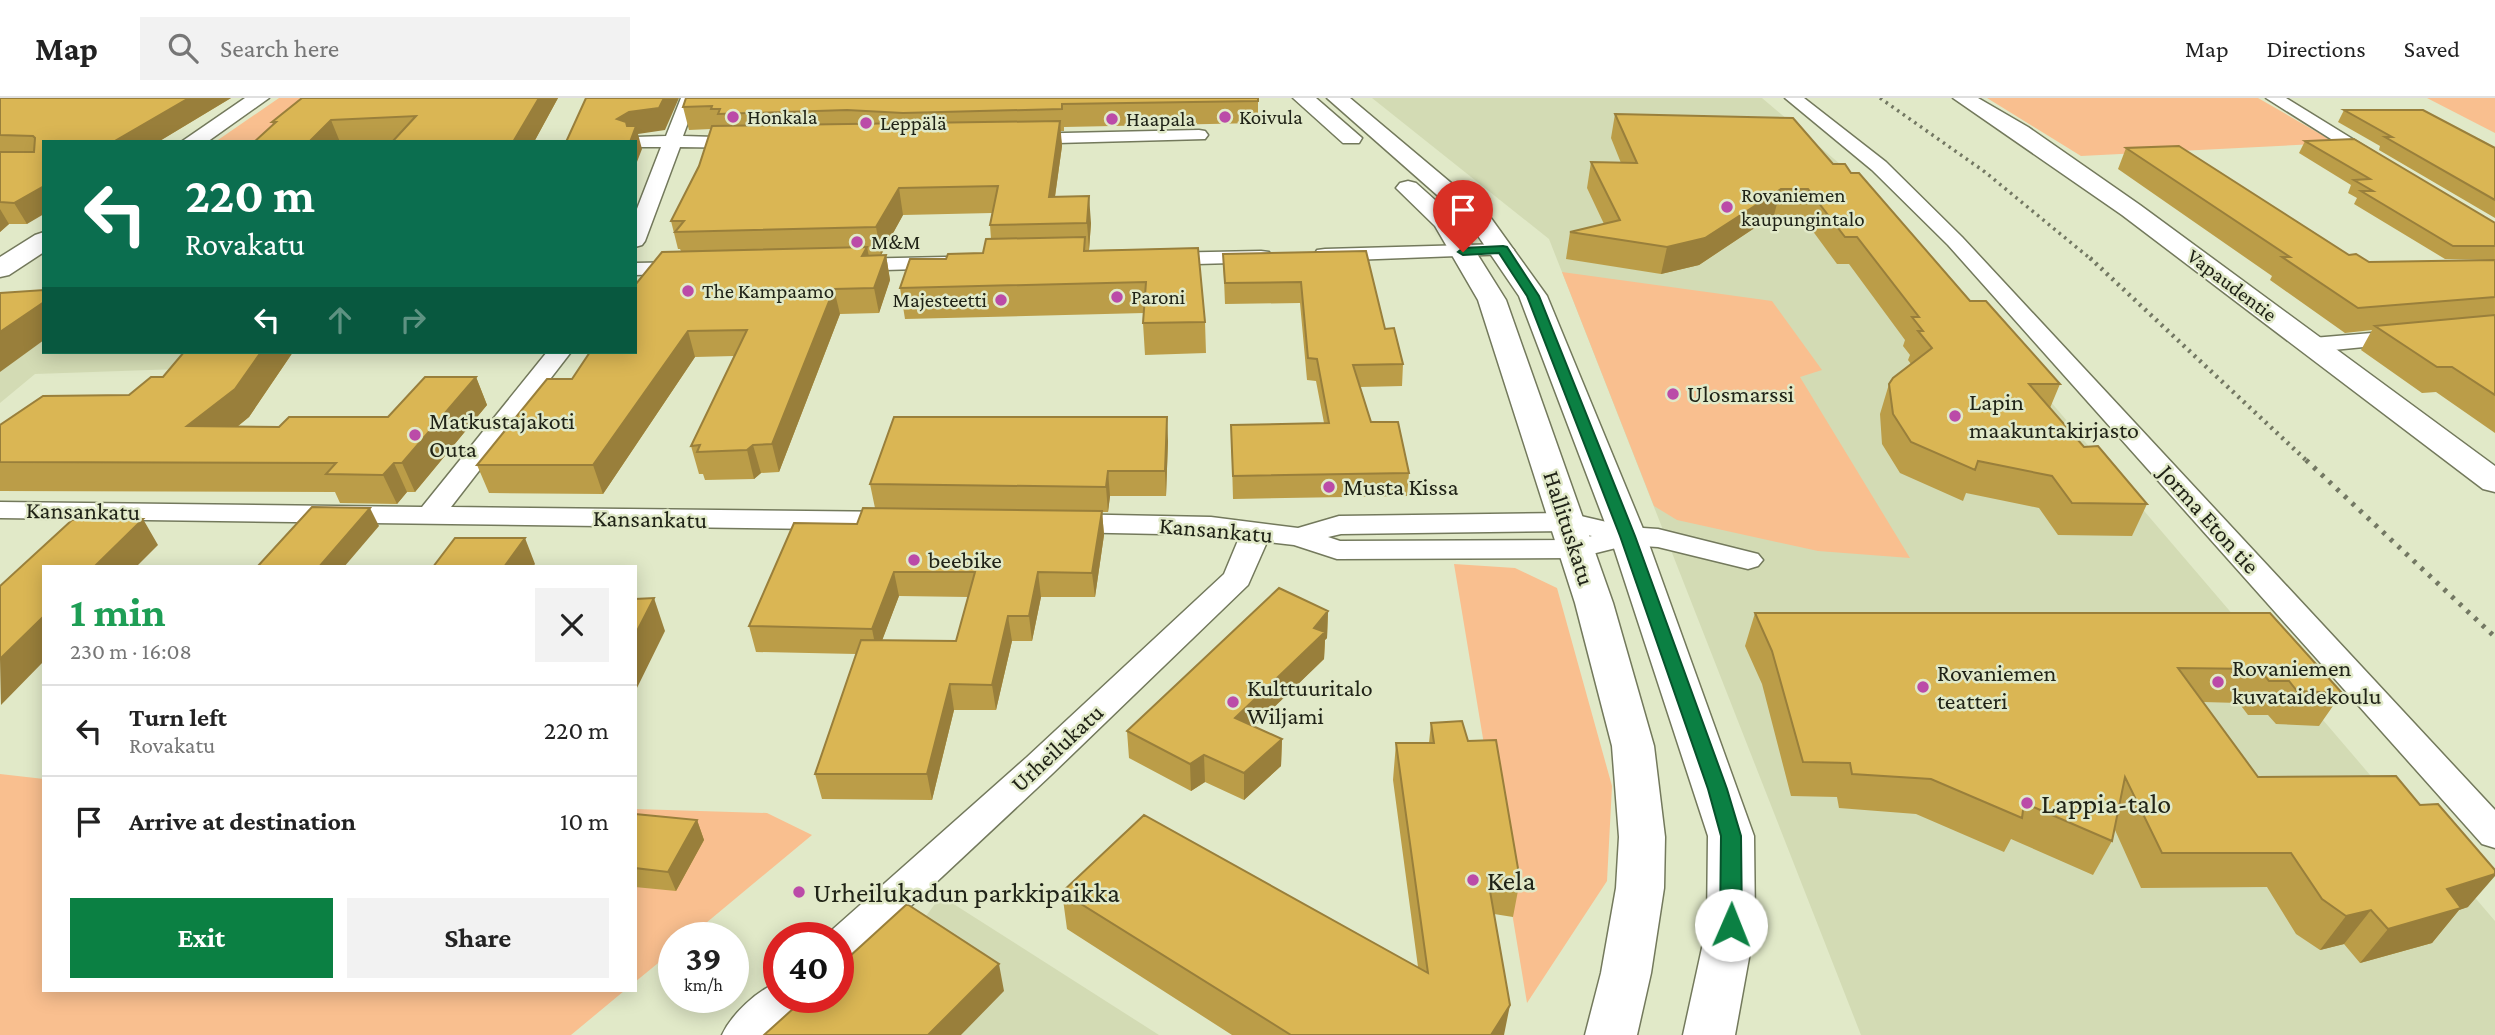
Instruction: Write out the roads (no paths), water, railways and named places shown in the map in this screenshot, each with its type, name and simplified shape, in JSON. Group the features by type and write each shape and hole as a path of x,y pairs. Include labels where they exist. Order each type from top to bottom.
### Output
{"street":[{"path":"195,140 259,98"},
{"path":"637,236 689,98"},
{"name":"Hallituskatu","path":"1303,98 1345,119 1465,206 1503,250 1533,296 1628,536 1731,836 1731,925 1709,1035"},
{"name":"Jorma Eton tie","path":"1793,98 1879,166 1955,241 2495,834"},
{"name":"Vapaudentie","path":"1963,98 2020,132 2098,186 2495,482"},
{"path":"2274,98 2390,167"},
{"name":"Hallituskatu","path":"1345,119 1445,222 1492,300 1594,603 1633,746 1642,837 1640,888 1626,974 1611,1035"},
{"path":"996,140 1199,135"},
{"path":"637,142 761,142"},
{"path":"0,269 42,241"},
{"path":"1306,256 1503,250"},
{"path":"1138,259 1278,256"},
{"path":"831,265 971,263"},
{"path":"637,269 705,268"},
{"path":"2313,345 2427,335"},
{"path":"429,517 557,354"},
{"name":"Kansankatu","path":"0,510 928,522"},
{"name":"Kansankatu","path":"1039,523 1164,524 1299,537 1338,550 1572,535 1628,536 1658,538 1748,560"},
{"name":"Urheilukatu","path":"854,934 1039,766 1237,578 1256,533"},
{"path":"743,1035 767,1013"}],"railway":[{"path":"1880,98 1985,172 2092,260"},
{"path":"2090,258 2308,462"},
{"path":"2306,460 2495,637"}],"place":[{"name":"Honkala","path":"733,117"},
{"name":"Koivula","path":"1225,117"},
{"name":"Haapala","path":"1112,119"},
{"name":"Leppälä","path":"866,123"},
{"name":"Rovaniemen kaupungintalo","path":"1727,207"},
{"name":"M&M","path":"857,242"},
{"name":"The Kampaamo","path":"688,291"},
{"name":"Paroni","path":"1117,297"},
{"name":"Majesteetti","path":"1001,300"},
{"name":"Ulosmarssi","path":"1673,394"},
{"name":"Lapin maakuntakirjasto","path":"1955,416"},
{"name":"Matkustajakoti Outa","path":"415,435"},
{"name":"Musta Kissa","path":"1329,487"},
{"name":"beebike","path":"914,560"},
{"name":"Rovaniemen kuvataidekoulu","path":"2218,682"},
{"name":"Rovaniemen teatteri","path":"1923,687"},
{"name":"Kulttuuritalo Wiljami","path":"1233,702"},
{"name":"Lappia-talo","path":"2027,803"},
{"name":"Kela","path":"1473,880"},
{"name":"Urheilukadun parkkipaikka","path":"799,892"}]}
